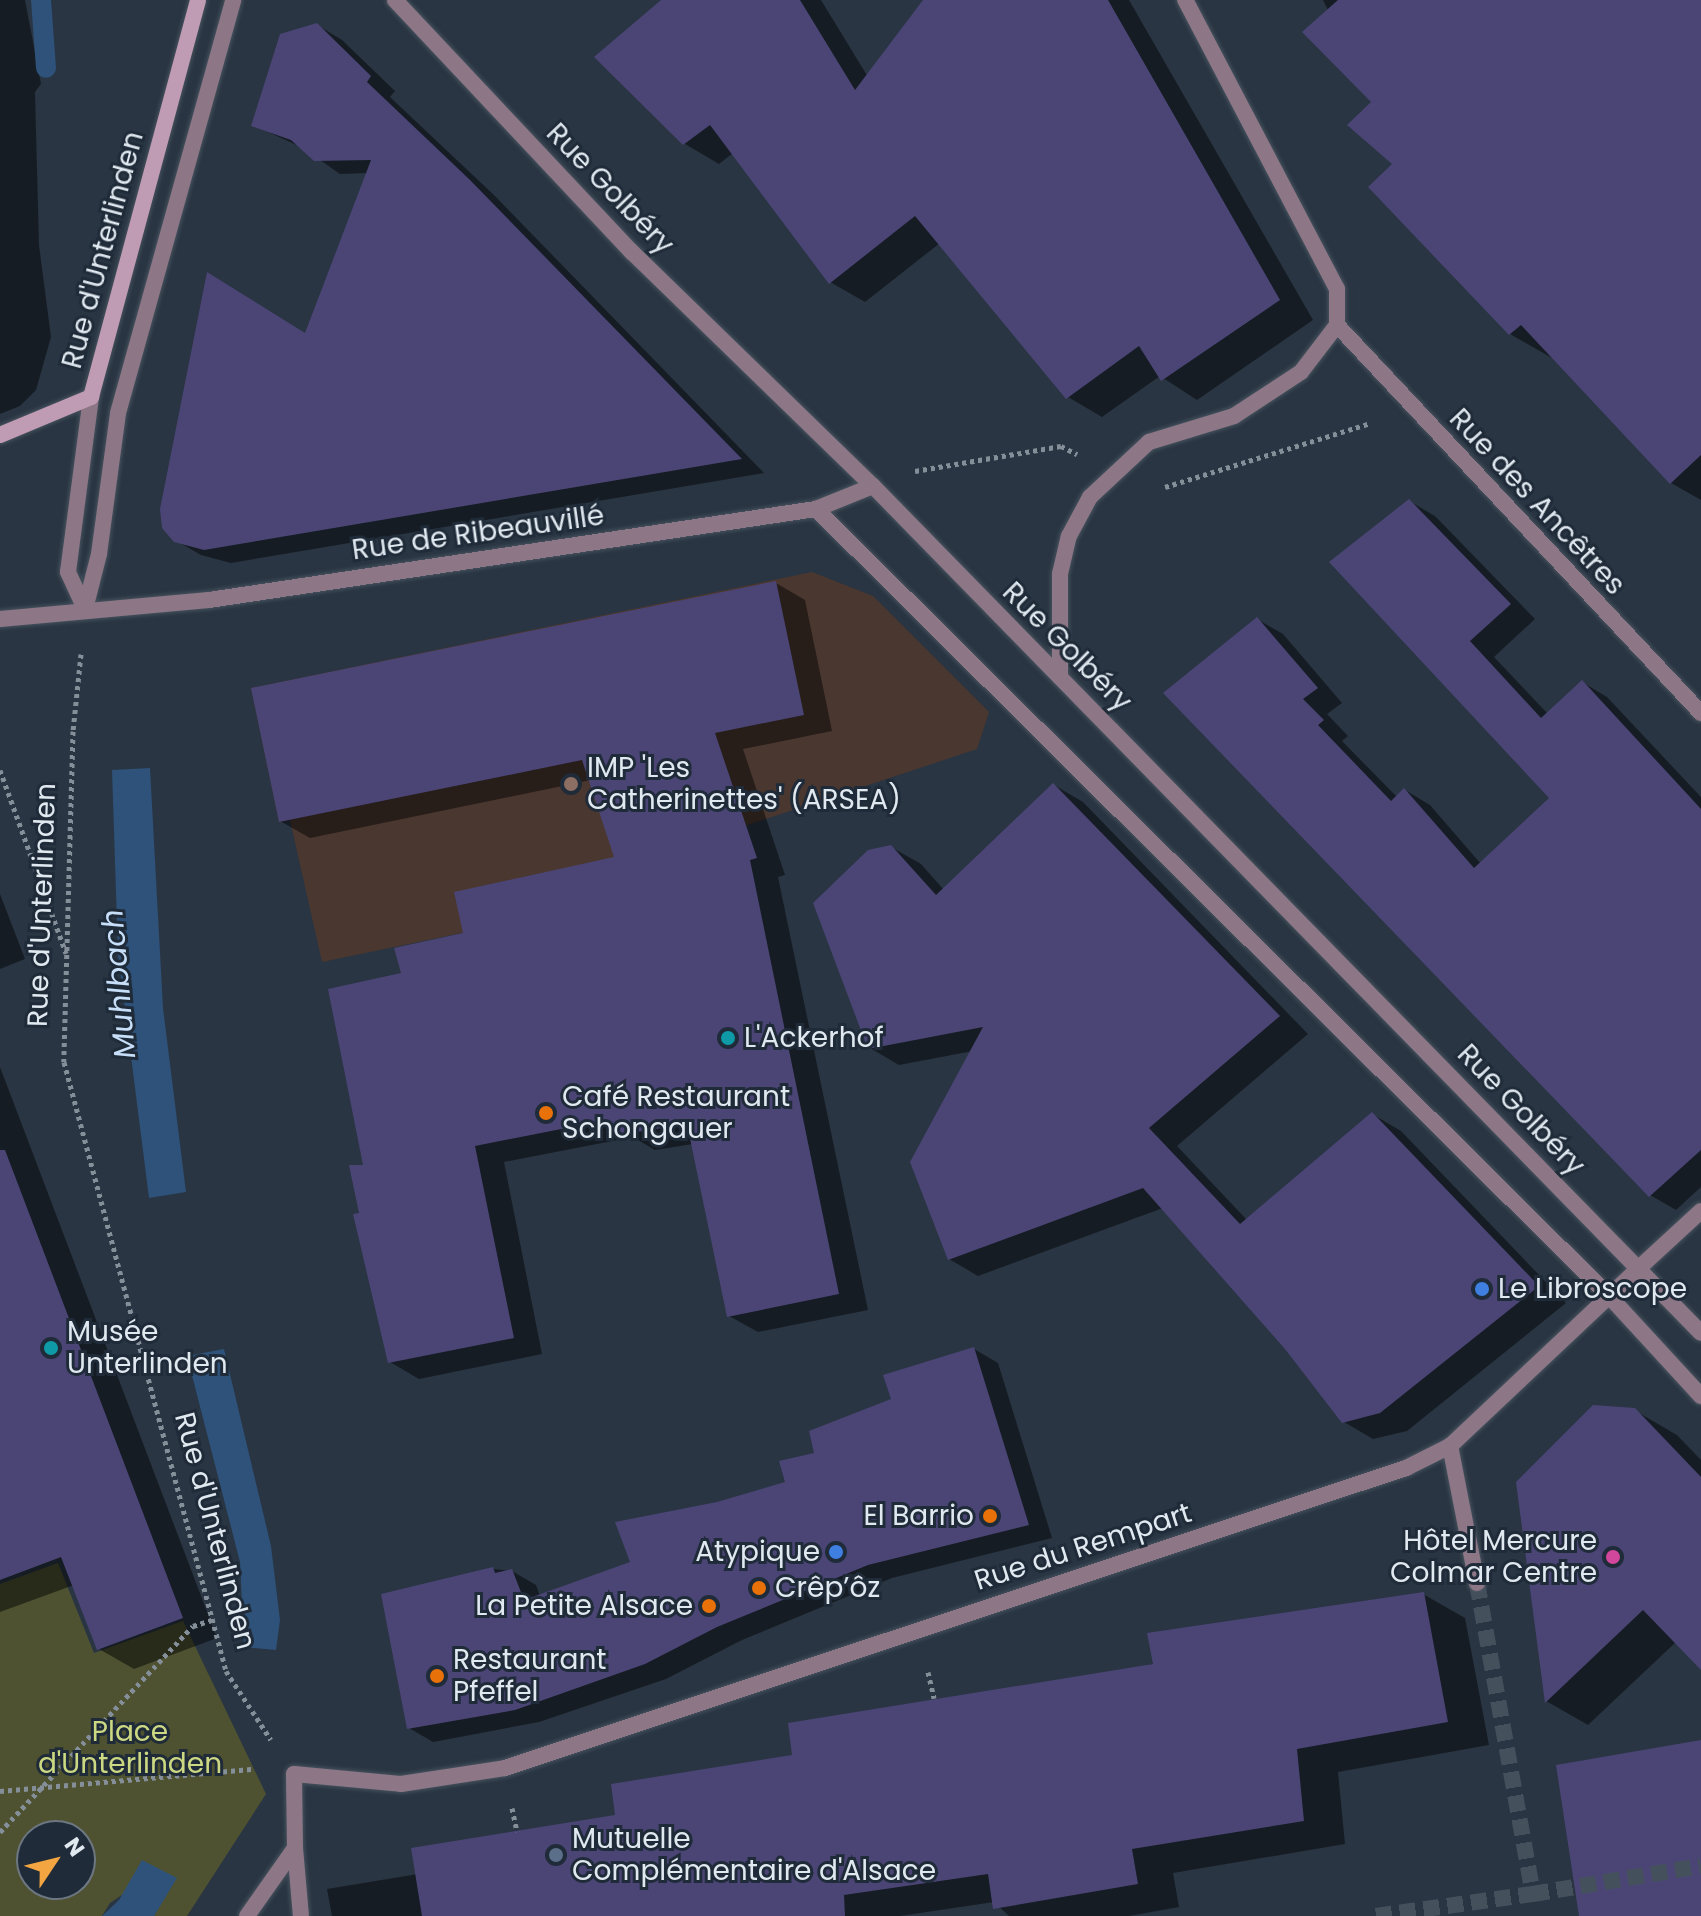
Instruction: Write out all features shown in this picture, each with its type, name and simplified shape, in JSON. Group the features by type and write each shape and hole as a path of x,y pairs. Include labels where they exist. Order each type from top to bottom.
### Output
{"main road":[{"name":"Rue d'Unterlinden","path":"91,397 198,0"},
{"path":"0,435 91,397"}],"street":[{"name":"Rue d'Unterlinden","path":"85,609 99,554 118,413 233,0"},
{"name":"Rue Golbéry","path":"395,0 632,252 873,486 1701,1333"},
{"path":"1060,677 1060,574 1069,536 1090,497 1149,442 1234,416 1301,372 1337,325 1337,289 1185,0"},
{"name":"Rue des Ancêtres","path":"1337,325 1701,713"},
{"name":"Rue d'Unterlinden","path":"85,609 68,572 91,397"},
{"name":"Rue de Ribeauvillé","path":"0,619 209,600 816,509 873,486"},
{"path":"816,509 1609,1296 1701,1396"},
{"name":"Rue du Rempart","path":"294,1774 401,1784 505,1768 1406,1468 1450,1446 1701,1211"},
{"path":"1450,1446 1477,1583"},
{"path":"294,1774 295,1848 301,1916"},
{"path":"247,1916 295,1848"}],"path":[{"name":"Rue d'Unterlinden","path":"85,609 73,731 64,1062 226,1671 294,1774"},
{"path":"0,770 67,956"},
{"path":"0,1832 47,1787 193,1626 212,1620"},
{"path":"0,1791 256,1769"}],"shaded area":[{"name":"IMP 'Les Catherinettes' (ARSEA)","path":"812,572 873,596 989,712 977,749 618,868 625,899 322,962 290,820 279,822 251,688"}],"green space":[{"name":"Place d'Unterlinden","path":"58,1563 94,1653 183,1621 266,1794 187,1916 154,1916 176,1878 159,1870 110,1903 102,1916 0,1916 0,1584"}],"water":[{"path":"150,768 163,1008 186,1192 149,1198 118,954 112,770"},
{"path":"224,1349 271,1546 280,1620 276,1650 244,1647 240,1562 187,1356"},
{"path":"142,1860 177,1878 154,1916 102,1916 119,1900"}],"building":[{"path":"661,0 800,0 855,90 923,0 1108,0 1280,300 1161,381 1139,346 1066,399 915,216 829,284 710,125 683,145 594,57"},
{"path":"1338,0 1701,0 1701,455 1670,484 1521,325 1509,335 1368,187 1392,164 1347,125 1371,102 1302,32"},
{"path":"317,23 371,76 367,82 470,180 742,459 204,550 174,542 162,528 160,509 207,272 305,333 371,160 314,161 291,140 251,126 280,34"},
{"path":"1409,499 1511,604 1470,641 1541,718 1582,680 1701,809 1701,1150 1649,1197 1163,693 1257,617 1318,688 1303,699 1324,720 1318,725 1391,801 1404,788 1474,868 1549,798 1329,562"},
{"path":"776,581 804,715 715,733 757,858 750,860 839,1294 727,1317 687,1124 624,1134 602,1121 475,1146 514,1338 388,1363 353,1214 359,1213 349,1165 363,1165 328,989 401,973 394,948 463,933 454,892 614,857 582,760 279,822 251,688"},
{"path":"1053,783 1280,1016 1149,1128 1240,1224 1372,1112 1539,1286 1380,1413 1342,1423 1285,1349 1143,1188 948,1260 910,1162 983,1027 868,1049 813,903 868,850 891,845 936,895"},
{"path":"0,1150 5,1150 183,1618 97,1650 61,1557 0,1580"},
{"path":"974,1347 1029,1525 868,1565 717,1627 645,1664 515,1710 407,1729 381,1594 493,1567 495,1573 512,1569 524,1600 630,1562 615,1522 717,1502 785,1482 779,1461 814,1453 809,1431 891,1399 883,1375"},
{"name":"Hôtel Mercure Colmar Centre","path":"1593,1405 1635,1408 1701,1477 1701,1670 1643,1610 1545,1703 1516,1482"},
{"path":"1424,1592 1448,1722 1297,1749 1304,1821 1132,1849 1138,1884 993,1909 988,1874 844,1895 845,1916 422,1916 411,1848 615,1815 611,1784 792,1755 788,1723 1153,1664 1147,1633"},
{"path":"1701,1740 1701,1916 1579,1916 1556,1765"}],"waterway":[{"name":"Muhlbach","path":"41,0 46,68"}],"tunnel":[{"path":"1477,1583 1533,1894 1701,1866"},
{"path":"1376,1916 1533,1894"}],"place":[{"name":"IMP 'Les Catherinettes' (ARSEA)","path":"571,784"},
{"name":"L'Ackerhof","path":"728,1038"},
{"name":"Café Restaurant Schongauer","path":"546,1113"},
{"name":"Le Libroscope","path":"1482,1289"},
{"name":"Musée Unterlinden","path":"51,1348"},
{"name":"El Barrio","path":"990,1516"},
{"name":"Atypique","path":"836,1552"},
{"name":"Hôtel Mercure Colmar Centre","path":"1613,1557"},
{"name":"Crêp’ôz","path":"759,1588"},
{"name":"La Petite Alsace","path":"709,1606"},
{"name":"Restaurant Pfeffel","path":"437,1676"},
{"name":"Mutuelle Complémentaire d'Alsace","path":"556,1855"}]}
